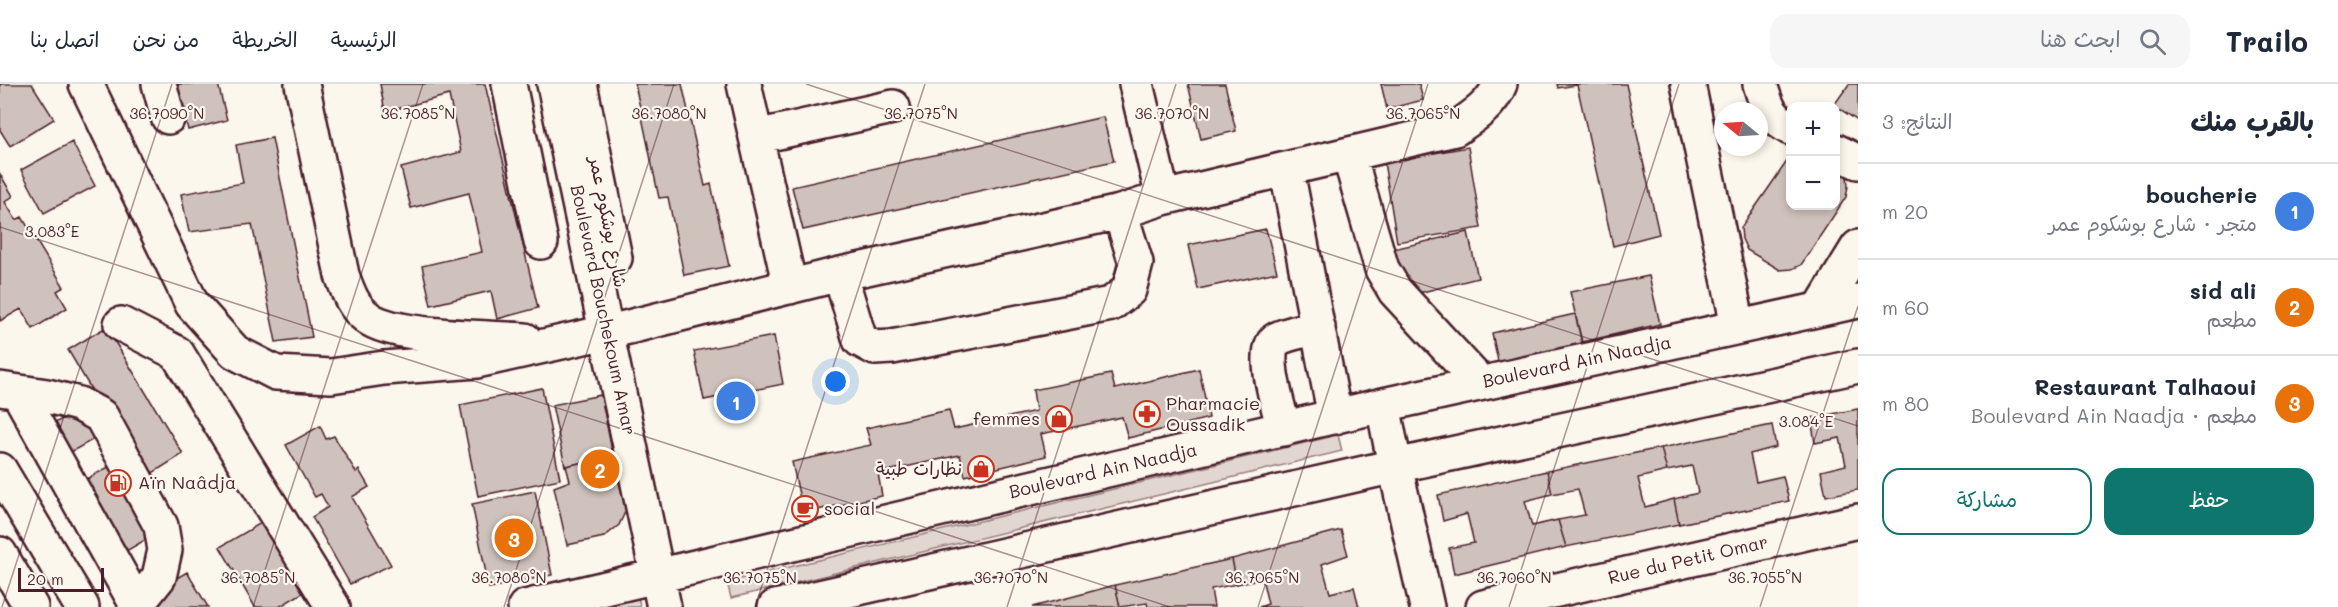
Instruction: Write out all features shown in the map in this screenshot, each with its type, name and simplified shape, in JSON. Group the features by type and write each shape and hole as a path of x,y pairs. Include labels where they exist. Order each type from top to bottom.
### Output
{"street":[{"path":"86,84 192,304 235,352 276,373 331,376 384,368 477,361 618,330 840,274 1120,212 1163,198 1287,171 1455,129 1478,114 1496,95 1500,84"},
{"path":"159,84 168,117"},
{"path":"302,84 342,275 351,301 368,318 387,328 417,332 560,342"},
{"path":"509,84 541,242"},
{"name":"Boulevard Bouchekoum Amar","path":"554,84 618,330"},
{"name":"شارع بوشكوم عمر","path":"580,84 618,330 667,572 684,607"},
{"path":"744,84 790,287"},
{"path":"1136,84 1163,198"},
{"path":"1688,84 1738,326"},
{"path":"1760,84 1768,111 1786,125"},
{"path":"756,137 893,107"},
{"path":"1840,153 1858,162"},
{"path":"1349,155 1382,269 1395,291 1480,383"},
{"path":"1287,171 1335,417"},
{"path":"840,274 860,340 875,348 892,347 1111,304 1129,290 1136,263 1120,212"},
{"path":"1820,309 1858,248"},
{"name":"Boulevard Ain Naadja","path":"525,607 1383,405 1858,301"},
{"path":"121,324 177,353 333,607"},
{"path":"1284,429 1268,358 1271,345 1277,339 1318,327"},
{"path":"775,607 1395,465 1858,366"},
{"path":"9,390 79,404 101,416 161,526 165,550 159,577 136,606 9,390"},
{"path":"1383,405 1427,607"},
{"path":"0,470 82,607"},
{"name":"Rue du Petit Omar","path":"1483,607 1858,521"},
{"path":"0,554 31,607"},
{"path":"664,607 667,572"}],"shaded area":[{"path":"1338,435 1342,451 731,598 727,582"},
{"path":"638,595 640,607 584,607"}],"building":[{"path":"0,84 32,84 54,119 10,146 0,130"},
{"path":"177,84 218,84 227,120 188,130"},
{"path":"380,84 485,84 538,308 497,319 491,291 431,305 422,266 482,252 469,193 411,208 401,168 461,152 449,95 385,112"},
{"path":"635,84 682,84 705,186 711,184 729,266 684,275 668,197 659,198"},
{"path":"1188,84 1225,84 1236,131 1201,139"},
{"path":"1381,84 1419,84 1423,100 1387,109"},
{"path":"1557,84 1626,84 1659,234 1613,246 1577,85 1558,88"},
{"path":"1849,84 1858,84 1858,121 1840,109 1840,102 1836,102"},
{"path":"1103,117 1114,161 803,230 792,187"},
{"path":"272,138 312,337 276,342 252,224 189,232 181,194 243,183 236,145"},
{"path":"72,142 95,186 44,213 21,170"},
{"path":"1468,147 1481,228 1397,242 1384,162"},
{"path":"1786,163 1786,210 1837,210 1801,265 1792,269 1780,270 1747,250 1742,239 1741,228"},
{"path":"1840,170 1847,175 1846,197 1840,206"},
{"path":"0,174 13,196 5,202 16,220 22,217 64,287 57,291 67,308 33,329 21,309 0,321"},
{"path":"1266,229 1277,272 1198,289 1188,245"},
{"path":"1468,232 1478,278 1399,298 1389,250"},
{"path":"1649,276 1660,324 1582,342 1570,292"},
{"path":"1575,314 1585,356 1501,375 1492,333"},
{"path":"106,327 183,454 151,474 94,394 68,350"},
{"path":"774,336 783,384 704,400 694,351"},
{"path":"1199,369 1209,418 1128,438 1122,417 1041,434 1046,456 965,476 960,455 878,473 882,496 803,513 792,462 871,445 866,428 949,410 954,429 1036,411 1033,390 1111,374 1115,389"},
{"path":"542,388 560,479 478,496 460,405"},
{"path":"601,395 613,456 565,466 552,405"},
{"path":"1858,409 1858,490 1826,496 1821,471 1846,465 1840,438 1815,443 1811,418"},
{"path":"78,410 94,439 62,457 46,428"},
{"path":"1772,425 1776,447 1750,454 1756,482 1783,476 1789,501 1679,524 1674,499 1698,493 1692,466 1667,471 1661,448"},
{"path":"320,426 326,439 334,436 356,472 359,470 369,487 352,497 391,565 350,584 312,517 328,507 321,494 315,497 286,445"},
{"path":"1661,448 1667,471 1638,478 1645,507 1674,499 1679,524 1566,547 1558,520 1585,515 1578,489 1552,494 1547,471"},
{"path":"613,456 626,510 619,525 604,537 567,545 554,487 570,481 566,466"},
{"path":"112,465 152,536 121,554 80,483"},
{"path":"1547,471 1552,494 1525,501 1532,526 1558,520 1566,547 1454,574 1449,548 1474,543 1467,514 1443,521 1438,495"},
{"path":"535,491 552,575 489,588 472,504"},
{"path":"273,516 314,586 279,607 255,607 220,547"},
{"path":"1341,530 1348,555 1322,564 1330,593 1354,587 1359,607 1259,607 1268,604 1262,578 1237,584 1232,559"},
{"path":"1232,559 1237,584 1211,589 1214,607 1148,607 1147,603 1120,607 1115,585"},
{"path":"187,572 208,607 155,607 148,595"},
{"path":"1115,585 1120,607 1032,607 1071,597"}],"place":[{"name":"boucherie","path":"736,401"},
{"name":"Pharmacie Oussadik","path":"1147,414"},
{"name":"femmes","path":"1059,419"},
{"name":"sid ali","path":"600,469"},
{"name":"نظارات طبية","path":"981,469"},
{"name":"Aïn Naâdja","path":"118,483"},
{"name":"social","path":"805,509"},
{"name":"Restaurant Talhaoui","path":"514,538"}]}
